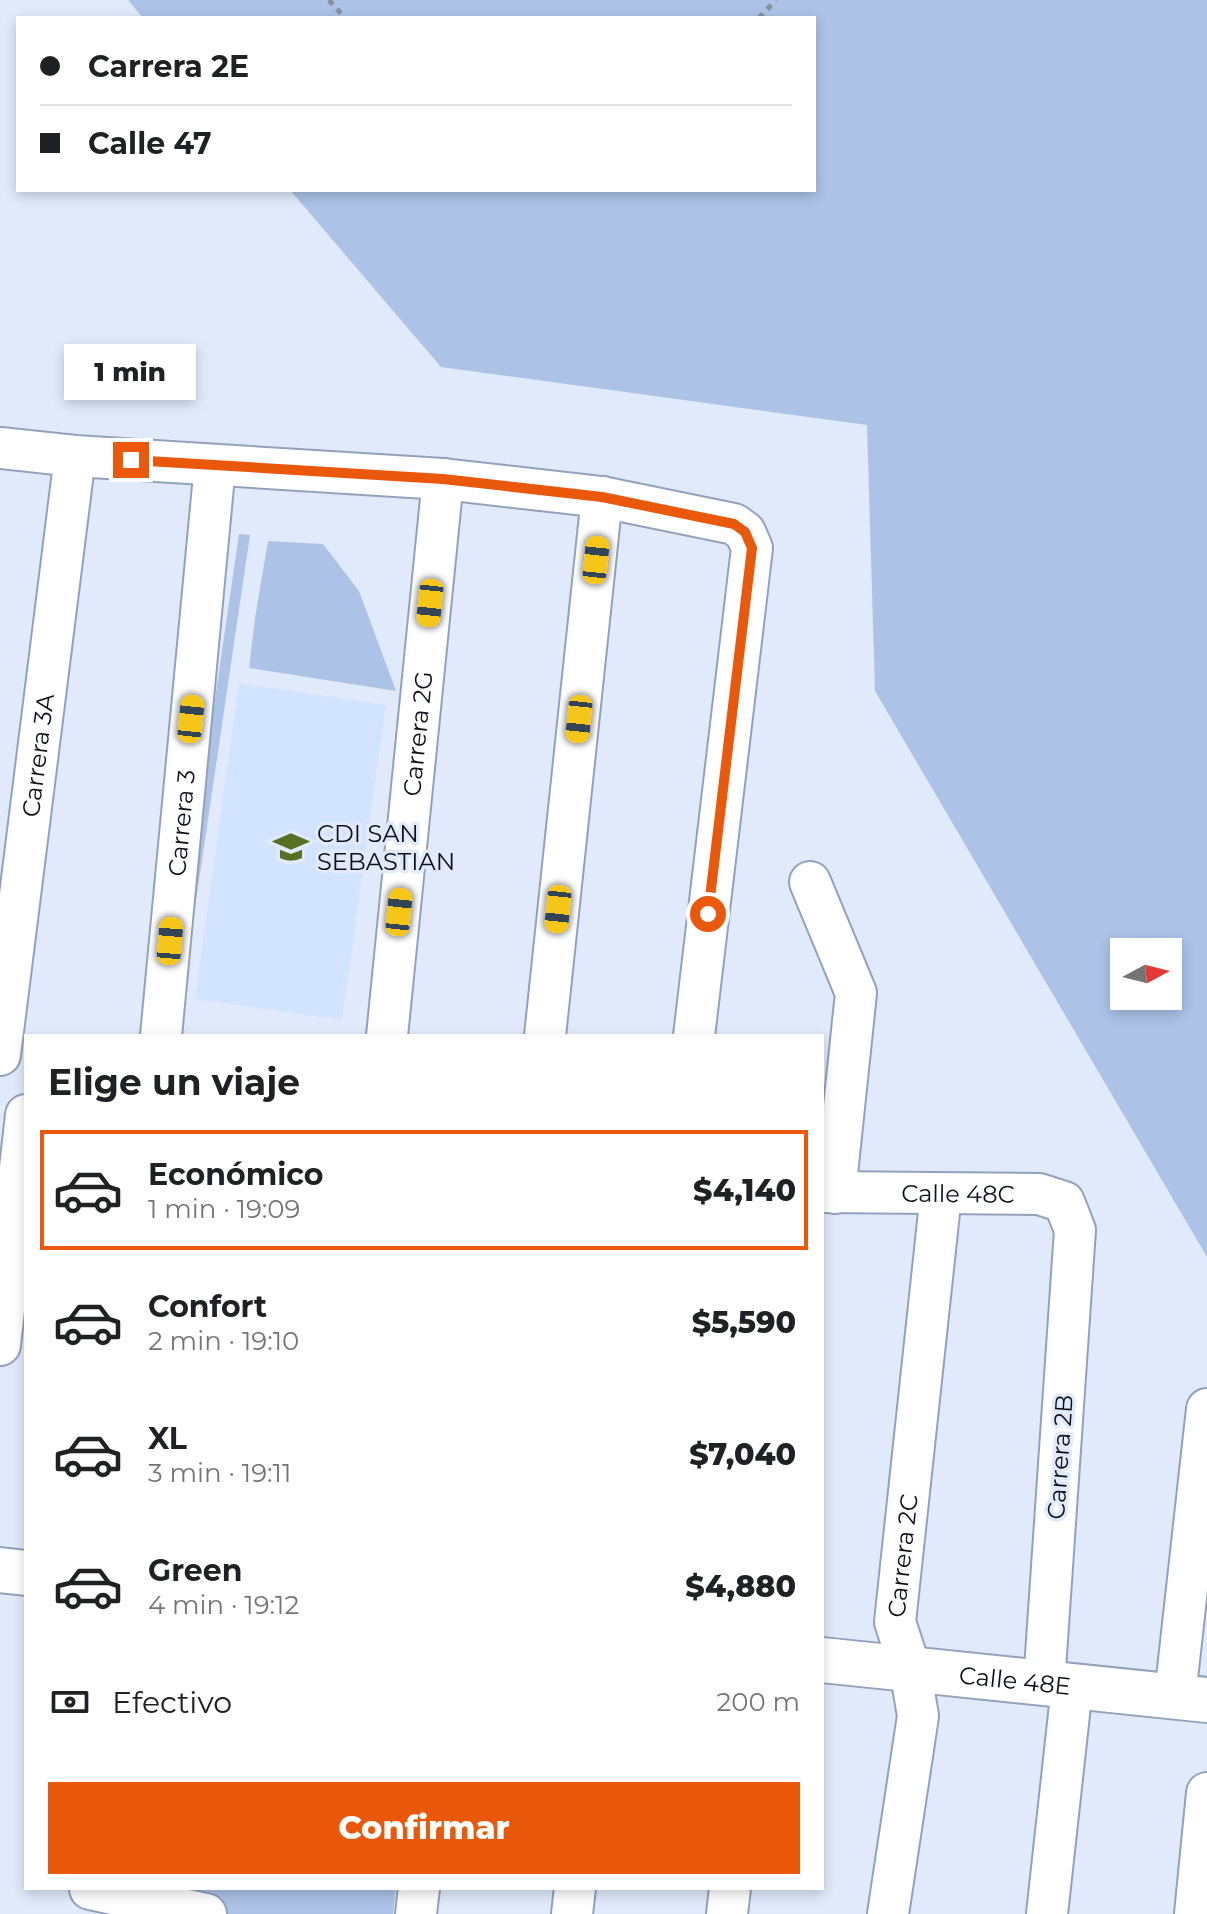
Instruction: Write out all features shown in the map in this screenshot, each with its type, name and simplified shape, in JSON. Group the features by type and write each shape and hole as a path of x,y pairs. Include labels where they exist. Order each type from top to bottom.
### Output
{"main road":[{"path":"0,1570 24,1573"},
{"name":"Calle 48E","path":"824,1660 1191,1698"}],"street":[{"path":"0,448 75,456 443,479 602,497 734,524 745,532 752,548 694,1034"},
{"name":"Carrera 3A","path":"0,1055 75,456"},
{"name":"Carrera 3","path":"161,1034 215,465"},
{"name":"Carrera 2G","path":"387,1034 443,479"},
{"path":"545,1034 602,497"},
{"path":"810,882 856,993 828,1193"},
{"path":"0,1105 24,1111"},
{"path":"0,1345 24,1130"},
{"name":"Calle 48C","path":"828,1193 1039,1194 1064,1202 1075,1230"},
{"name":"Carrera 2C","path":"888,1914 918,1716 910,1668 895,1622 941,1194"},
{"name":"Carrera 2B","path":"1047,1914 1075,1230"},
{"path":"1191,1698 1207,1409"},
{"path":"1195,1914 1207,1793"},
{"path":"416,1914 419,1890"},
{"path":"572,1914 575,1890"},
{"path":"727,1914 730,1890"},
{"path":"90,1897 206,1914"}],"path":[{"path":"329,0 343,16"},
{"path":"761,16 776,0"}],"shaded area":[{"path":"128,0 1207,0 1207,1257 875,691 867,425 441,367 292,192 816,192 816,16 141,16"},
{"path":"239,534 250,535 176,1034 166,1034"},
{"path":"268,541 323,544 359,591 396,691 249,668"},
{"name":"CDI SAN SEBASTIAN","path":"239,683 386,705 342,1020 195,999"},
{"path":"142,1890 396,1890 393,1914 228,1914 141,1907"}],"place":[{"name":"CDI SAN SEBASTIAN","path":"291,847"}],"route":[{"path":"131,460 443,479 602,497 734,524 745,532 752,548 708,914"}]}
